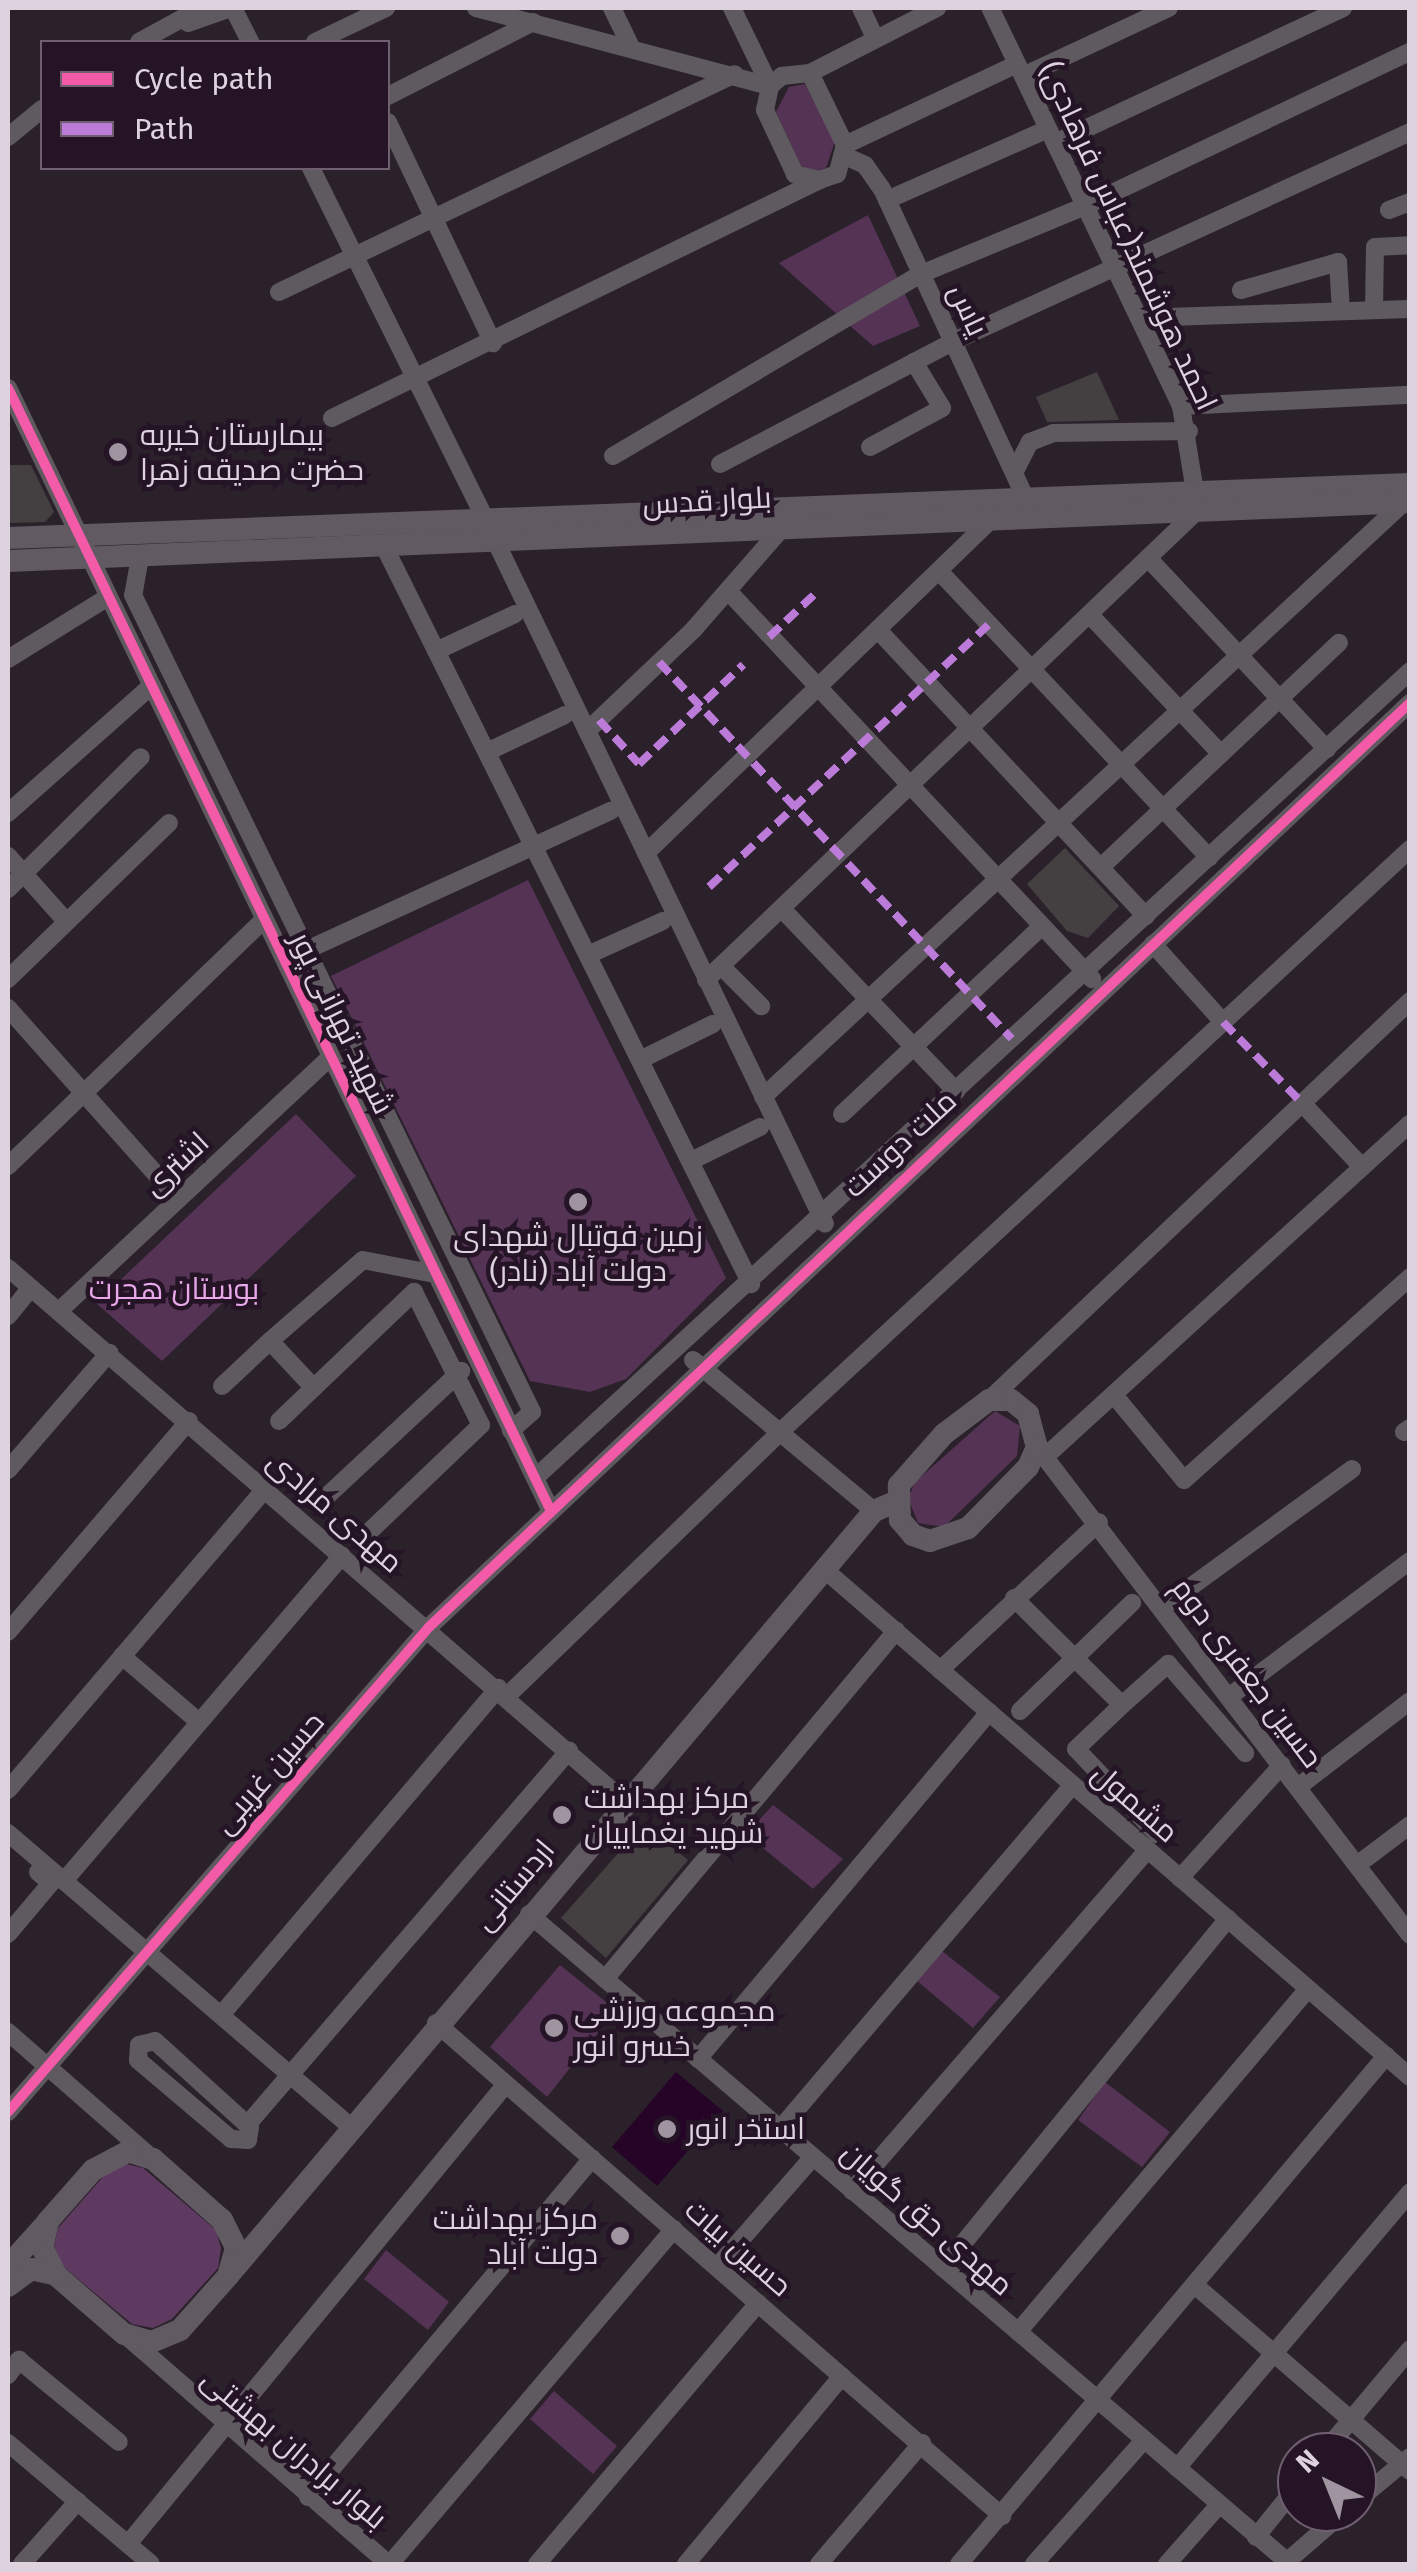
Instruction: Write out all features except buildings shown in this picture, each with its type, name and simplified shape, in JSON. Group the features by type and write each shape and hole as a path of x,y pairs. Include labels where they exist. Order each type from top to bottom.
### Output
{"main road":[{"name":"بلوار قدس","path":"8,561 386,550 491,530 1026,500 1407,500"},
{"name":"بلوار قدس","path":"8,538 732,530 989,522 1198,502"},
{"path":"990,1400 1011,1400 1028,1414 1042,1451 1013,1484 951,1538 913,1535 897,1501 919,1459 990,1400"},
{"name":"اردستانی","path":"228,2276 436,2022 874,1510 897,1501"},
{"path":"8,2265 104,2160 128,2151 152,2159 222,2220 236,2248 228,2276 162,2340 124,2334 56,2275 42,2248 48,2222"},
{"path":"222,2220 256,2218 290,2198"},
{"path":"8,2286 31,2269 56,2275"}],"street":[{"path":"142,40 200,8"},
{"path":"172,23 195,23 232,8 249,40"},
{"path":"319,40 386,8"},
{"path":"476,8 630,45 770,86 810,73 937,8"},
{"path":"612,8 630,45"},
{"path":"732,8 770,86 765,110 795,174 820,180"},
{"path":"861,8 875,38"},
{"name":"احمد هوشمند(عباس فرهادی)","path":"990,8 1181,406 1198,502"},
{"path":"845,150 1020,70 1169,8"},
{"path":"887,200 1052,136 1343,8"},
{"path":"390,95 533,22"},
{"path":"613,456 921,274 1085,206 1410,52"},
{"path":"332,418 417,382 837,174 845,150 810,73"},
{"path":"279,292 735,74"},
{"path":"8,137 40,111"},
{"path":"390,126 493,342"},
{"path":"720,464 952,342 1116,271 1410,132"},
{"name":"یاس","path":"845,150 865,165 887,200 1026,500"},
{"path":"311,170 491,530 833,1240"},
{"path":"1389,210 1410,202"},
{"path":"1374,310 1375,247 1410,245"},
{"path":"1241,290 1338,262 1341,311"},
{"path":"1139,318 1410,309"},
{"path":"870,447 942,408 914,362"},
{"name":"شهید تهرانی پور","path":"8,388 12,408 89,558 550,1508"},
{"path":"1181,406 1410,395"},
{"path":"1014,473 1030,442 1052,434 1188,431"},
{"path":"763,1097 1407,500"},
{"path":"706,980 974,728 1148,558 1198,502"},
{"path":"646,854 989,522"},
{"path":"587,731 729,592 784,527"},
{"path":"732,530 760,556"},
{"path":"386,550 751,1284"},
{"path":"140,556 131,578 147,623 532,1412 511,1430"},
{"path":"1148,558 1327,749"},
{"path":"939,571 1209,858"},
{"path":"729,592 1102,990"},
{"path":"8,659 108,597"},
{"path":"436,651 515,614"},
{"path":"1090,615 1221,754"},
{"path":"117,616 147,623"},
{"path":"878,630 974,728 1146,916"},
{"path":"1100,867 1339,643"},
{"name":"ملت دوست","path":"534,1478 680,1350 1410,671"},
{"path":"8,814 151,686"},
{"name":"ملت دوست","path":"429,1628 833,1240 1410,703"},
{"path":"487,752 565,715"},
{"path":"8,889 141,757"},
{"path":"284,960 611,811"},
{"path":"8,978 168,823"},
{"path":"220,2015 502,1692 1410,848"},
{"path":"8,856 66,921"},
{"path":"782,909 956,1091"},
{"path":"8,1166 264,920"},
{"path":"588,955 664,921"},
{"path":"842,1114 1042,926"},
{"path":"1153,944 1223,1022"},
{"path":"721,966 762,1006"},
{"path":"990,1400 1410,1001"},
{"path":"8,1008 178,1199"},
{"path":"640,1060 713,1024"},
{"name":"اشتری","path":"59,1311 330,1057"},
{"path":"1301,1102 1362,1167"},
{"path":"1042,1451 1114,1395 1410,1124"},
{"path":"690,1161 760,1127"},
{"path":"222,1386 362,1260 436,1274"},
{"name":"مهدی مرادی","path":"8,1268 429,1628 624,1801"},
{"path":"1114,1395 1184,1480 1410,1276"},
{"path":"8,1316 31,1288"},
{"path":"279,1421 414,1292 482,1426 369,1532"},
{"path":"270,1341 314,1388"},
{"path":"680,1350 874,1510"},
{"path":"8,1470 109,1353"},
{"path":"326,1497 476,1358"},
{"path":"8,1632 189,1422"},
{"name":"حسین جعفری دوم","path":"1042,1451 1410,1934"},
{"path":"1163,1607 1352,1469"},
{"path":"8,1790 265,1489"},
{"path":"940,1670 1099,1522"},
{"path":"64,1881 342,1555"},
{"path":"1230,1696 1410,1561"},
{"name":"مشمول","path":"826,1570 1073,1785 1153,1842 1180,1878 1410,2077"},
{"path":"1014,1598 1122,1705"},
{"path":"1020,1712 1132,1603"},
{"name":"حسین غریبی","path":"8,2112 429,1628"},
{"path":"605,1979 896,1631"},
{"path":"122,1656 200,1722"},
{"path":"852,2190 1153,1842 1076,1749 1168,1664 1245,1752"},
{"path":"1298,1786 1410,1702"},
{"path":"698,2059 989,1712"},
{"path":"247,2124 154,2040 139,2045 138,2060 236,2143 248,2140 247,2124 293,2076 569,1752"},
{"path":"1180,1878 1282,1765"},
{"path":"780,2129 1073,1785"},
{"path":"1357,1865 1410,1826"},
{"path":"8,1832 350,2126"},
{"path":"8,1846 52,1883 8,1934"},
{"name":"مهدی حق گویان","path":"529,1914 1286,2564"},
{"path":"943,2268 1228,1919"},
{"path":"1018,2332 1308,1989"},
{"name":"حسین بیات","path":"436,2022 1002,2516"},
{"path":"8,2032 152,2159"},
{"path":"960,2564 1101,2403 1386,2056"},
{"path":"128,2544 506,2084"},
{"path":"717,2267 813,2157"},
{"path":"308,2497 592,2158"},
{"path":"1177,2468 1410,2192"},
{"path":"390,2564 674,2230"},
{"path":"1197,2287 1350,2420 1407,2464 1377,2486"},
{"path":"536,2564 758,2303"},
{"name":"بلوار برادران بهشتی","path":"124,2334 165,2376 390,2564"},
{"name":"بلوار برادران بهشتی","path":"162,2340 165,2376"},
{"path":"1340,2432 1410,2348"},
{"path":"8,2374 20,2360 120,2442"},
{"path":"686,2564 842,2376"},
{"path":"1034,2564 1144,2440"},
{"path":"819,2564 922,2443"},
{"path":"8,2444 152,2564"},
{"path":"22,2564 78,2501"},
{"path":"1167,2564 1219,2505"},
{"path":"1256,2536 1277,2510"},
{"path":"1286,2564 1322,2532"}],"green space":[{"path":"805,84 835,141 826,168 814,172 801,166 776,112 789,87"},
{"path":"868,215 920,326 873,346 779,263"},
{"path":"528,880 726,1278 626,1379 590,1392 530,1381 331,976"},
{"name":"بوستان هجرت","path":"296,1114 356,1176 162,1361 96,1303"},
{"path":"995,1411 1020,1426 1017,1456 944,1527 918,1523 908,1498 915,1482"},
{"path":"773,1805 843,1859 813,1889 746,1834"},
{"path":"942,1951 1000,1997 973,2028 917,1981"},
{"name":"مجموعه ورزشی خسرو انور","path":"560,1965 616,2010 547,2097 490,2047"},
{"path":"1105,2082 1170,2132 1142,2167 1078,2120"},
{"path":"386,2250 449,2302 428,2330 364,2279"},
{"path":"554,2391 617,2446 593,2474 530,2419"}],"shaded area":[{"name":"استخر انور","path":"676,2072 723,2111 657,2186 612,2147"},
{"path":"126,2164 143,2168 216,2230 221,2248 218,2268 172,2319 153,2328 132,2324 60,2264 54,2246 58,2228 109,2170"}],"marked path":[{"path":"769,637 815,594"},
{"path":"709,887 988,625"},
{"path":"659,662 1012,1039"},
{"path":"599,720 639,764 743,665"},
{"path":"1223,1022 1301,1102"}],"cycle path":[{"path":"8,388 550,1509"},
{"path":"8,2112 429,1627 1410,703"}],"place":[{"name":"بیمارستان خیریه حضرت صدیقه زهرا","path":"118,452"},
{"name":"زمین فوتبال شهدای دولت آباد (نادر)","path":"578,1202"},
{"name":"مرکز بهداشت شهید یغماییان","path":"562,1815"},
{"name":"مجموعه ورزشی خسرو انور","path":"554,2028"},
{"name":"استخر انور","path":"667,2129"},
{"name":"مرکز بهداشت دولت آباد","path":"620,2236"}]}
